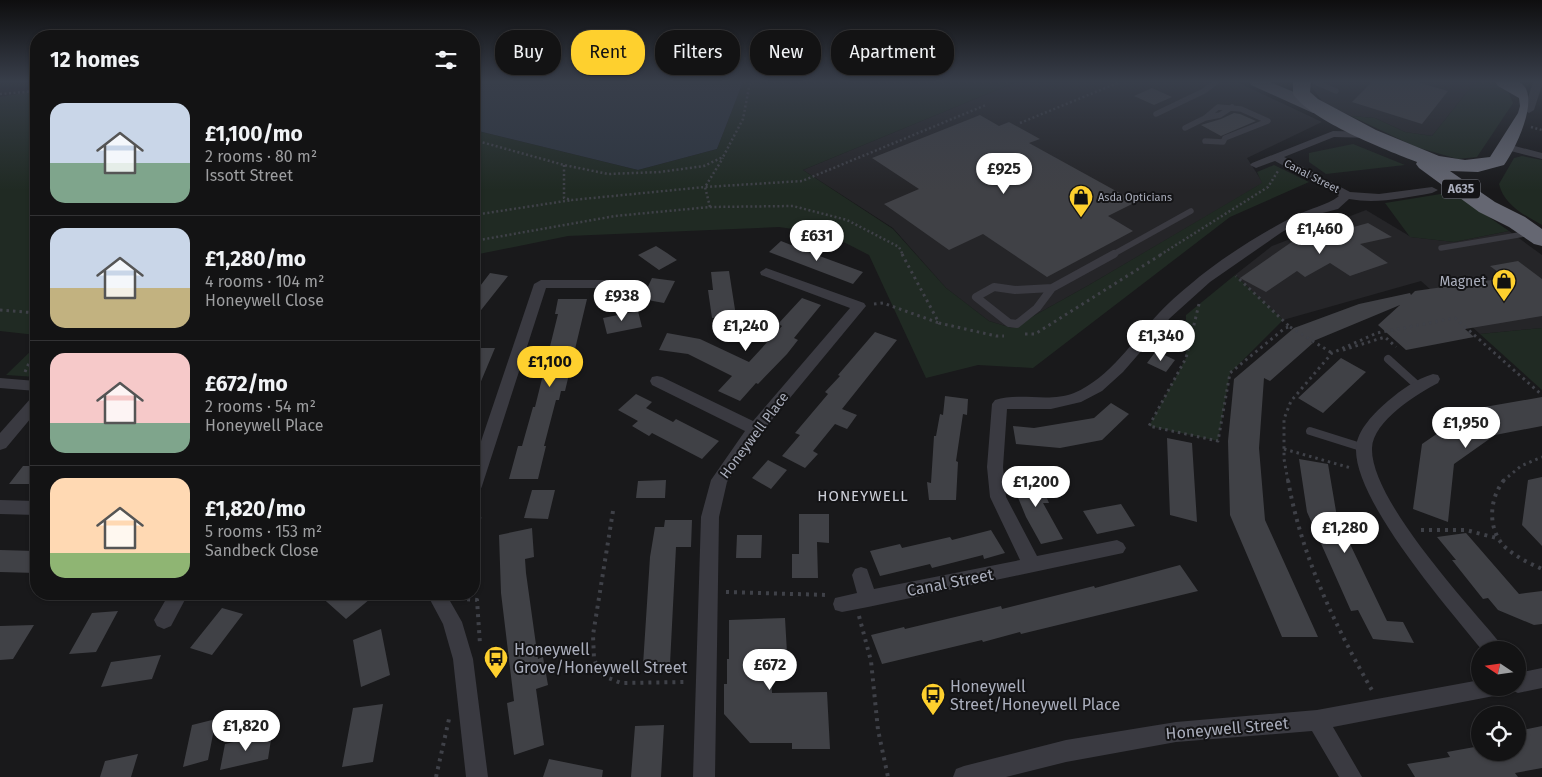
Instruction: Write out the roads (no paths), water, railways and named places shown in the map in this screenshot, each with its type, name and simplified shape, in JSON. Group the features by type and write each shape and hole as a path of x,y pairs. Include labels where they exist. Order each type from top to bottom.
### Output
{"highway":[{"path":"1328,119 1374,135 1435,162 1476,167 1502,154 1529,118"},
{"name":"A635","path":"1408,151 1487,208 1531,231"},
{"name":"A635","path":"1502,154 1494,187 1504,207 1531,231"}],"street":[{"path":"1256,165 1277,158 1328,119"},
{"path":"1502,154 1542,156"},
{"name":"Canal Street","path":"1277,158 1348,195 1371,198 1432,190"},
{"name":"Canal Street","path":"1032,565 998,497 995,467 1000,404 1051,403 1076,398 1097,387 1118,368 1165,315 1205,279 1278,229 1312,212 1334,206 1348,195"},
{"name":"Honeywell Place","path":"704,777 710,517 719,480 755,429 858,306 766,272"},
{"path":"480,468 541,284 618,284"},
{"path":"657,381 755,429"},
{"path":"1426,382 1404,395 1369,433 1364,448 1368,473 1380,500 1412,548 1487,641"},
{"path":"0,383 30,386"},
{"path":"0,444 30,409"},
{"path":"0,507 30,508"},
{"name":"Canal Street","path":"861,575 849,600 1117,548"},
{"path":"164,620 176,600"},
{"path":"439,600 452,622 463,659 477,777"},
{"path":"1526,680 1542,678"},
{"name":"Honeywell Street","path":"964,777 1066,751 1176,732 1317,720 1471,692"},
{"path":"1317,720 1351,777"}],"lane":[{"path":"1185,128 1204,118"},
{"path":"1205,142 1224,142 1226,138 1268,121 1262,118"},
{"path":"1052,288 1045,301 1033,314 1017,324 1009,322 976,297 994,287 1015,290 1052,288 1191,211"},
{"path":"1441,248 1531,231"},
{"path":"1388,359 1426,382"},
{"path":"1310,431 1364,448"}],"place":[{"name":"Asda Opticians","path":"1081,218"},
{"name":"Magnet","path":"1504,302"},
{"name":"Honeywell Grove/Honeywell Street","path":"496,679"},
{"name":"Honeywell Street/Honeywell Place","path":"933,716"}],"district":[{"name":"HONEYWELL","path":"863,496"}]}
